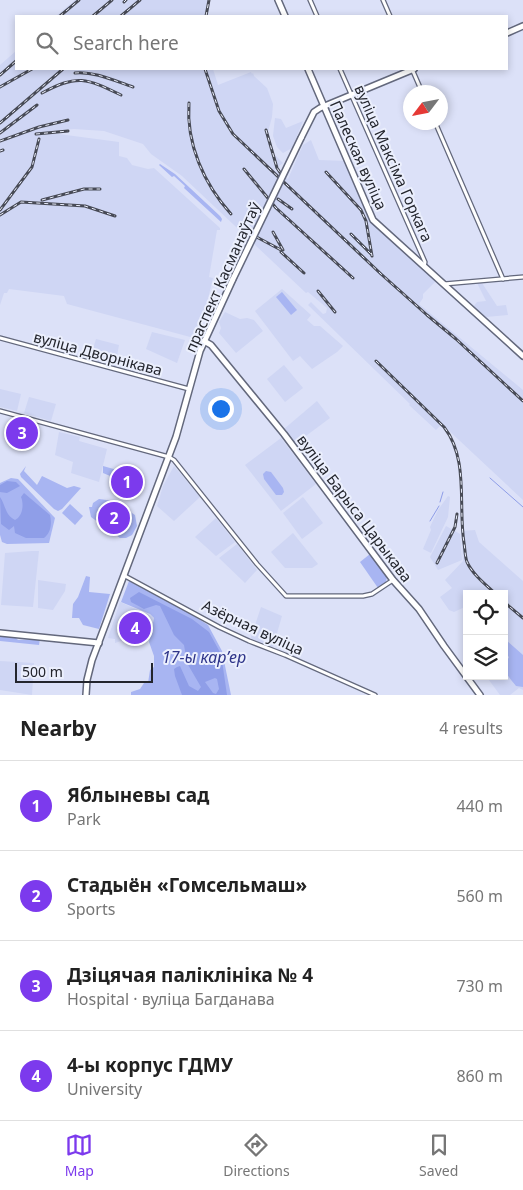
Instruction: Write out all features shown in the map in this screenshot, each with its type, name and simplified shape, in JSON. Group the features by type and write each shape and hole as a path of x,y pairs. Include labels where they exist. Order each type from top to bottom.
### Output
{"main road":[{"path":"278,0 285,15"},
{"path":"508,33 523,26"},
{"name":"Палеская вуліца","path":"308,70 372,217 424,267 523,356"},
{"name":"праспект Касманаўтаў","path":"86,695 89,671 169,457 204,341 301,138 316,111 324,106 411,70"},
{"path":"316,111 322,111 328,115"},
{"name":"вуліца Барыса Царыкава","path":"204,341 211,345 282,432 393,580 421,612 480,695"},
{"path":"0,633 99,643"}],"street":[{"path":"310,0 317,15"},
{"path":"383,0 390,15"},
{"name":"вуліца Максіма Горкага","path":"340,70 425,262 424,267"},
{"path":"413,70 419,85"},
{"path":"438,130 503,279"},
{"path":"444,285 456,282 523,277"},
{"name":"вуліца Дворнікава","path":"0,338 190,389"},
{"path":"0,412 169,457 179,466 284,595 301,597 363,596 372,594 393,580"},
{"name":"Азёрная вуліца","path":"125,576 224,630 375,695"}],"shaded area":[{"path":"75,0 210,0 208,15 57,15"},
{"path":"15,52 15,70 213,70 218,85 251,72 253,73 267,88 273,104 268,132 273,153 283,163 274,170 288,179 303,145 311,140 319,160 346,161 370,216 436,281 423,294 419,304 523,390 523,500 445,427 440,426 436,430 409,405 308,305 311,302 323,314 326,313 327,308 308,292 306,293 182,176 151,154 143,144 104,131 74,129 51,131 51,133 119,142 119,156 127,158 132,165 148,169 154,168 220,228 220,230 217,230 209,277 213,278 200,332 194,338 67,304 64,296 9,289 7,293 4,293 0,305 0,65"},
{"path":"275,118 281,119 286,128 303,121 292,148 283,153 277,147 273,136"},
{"path":"159,165 175,174 220,216 221,222 184,188 185,186"},
{"path":"477,283 482,283 497,306 506,305 508,315 486,317 473,307 477,302 486,301"},
{"path":"282,289 311,315 307,320 314,326 320,326 343,346 312,369 300,356 293,361 255,311"},
{"path":"282,292 297,310 291,315 276,297"},
{"path":"225,312 240,319 254,320 263,331 236,353 219,333 221,328 219,322"},
{"path":"152,332 185,340 177,363 146,349"},
{"path":"96,339 119,345 115,367 89,361"},
{"path":"284,365 303,388 285,402 267,379"},
{"path":"0,389 21,394 17,411 0,407"},
{"path":"29,397 56,404 51,421 24,413"},
{"path":"317,401 330,418 295,444 284,429"},
{"path":"59,432 80,437 79,441 107,449 99,482 71,473 73,462 55,455"},
{"path":"281,438 316,484 281,511 245,465"},
{"path":"26,466 24,471 37,485 42,476 67,488 74,486 81,488 58,511 21,477 20,474"},
{"path":"103,466 142,477 137,493 114,485 115,478 103,473"},
{"path":"174,466 200,497 174,521 157,506 163,486"},
{"path":"266,471 271,472 283,488 284,492 282,495 276,495 264,479 263,474"},
{"path":"11,478 18,479 55,518 49,543 7,544 2,542 0,535 0,483"},
{"path":"448,496 450,497 448,517 431,553 423,549 438,510"},
{"path":"303,497 323,523 302,539 283,513"},
{"path":"99,499 114,501 135,515 137,526 132,535 120,538 91,517 89,507 92,507 93,503"},
{"path":"70,504 83,516 75,525 62,513"},
{"path":"216,518 235,542 216,556 195,537"},
{"path":"446,526 460,534 462,560 438,570 430,557"},
{"path":"475,530 479,542 523,581 523,690 519,688 510,695 500,695 489,680 508,680 508,590 463,590 463,608 454,612 449,610 440,597 452,588 445,580 463,561 461,531"},
{"path":"293,533 318,564 312,568 285,568 271,552"},
{"path":"237,544 257,570 245,583 219,558"},
{"path":"39,551 33,607 1,605 5,553"},
{"path":"370,554 387,576 386,583 378,588 360,562"},
{"path":"86,576 90,577 89,592 110,594 99,629 83,625 79,618 72,618 73,604 78,597"},
{"path":"38,580 66,584 65,591 53,610 38,608"},
{"path":"129,581 208,625 222,651 231,695 131,695 131,692 140,689 144,683 148,683 150,670 154,667 154,656 149,642 154,618 150,614 121,602"},
{"path":"120,602 154,618 148,641 124,640 115,643 115,639 108,638"},
{"path":"261,607 282,616 273,647 250,640"},
{"path":"0,636 16,638 18,640 40,639 39,645 0,641"},
{"path":"508,642 523,655 523,687 516,686 508,675"},
{"path":"0,661 34,663 32,695 0,690"}],"water":[{"path":"7,481 16,482 20,486 7,493 0,492 0,485"},
{"path":"24,493 50,515 50,528 44,538 26,538 15,533 14,526 9,530 1,524 0,497 7,513 15,520 21,513 23,506 21,497"},
{"name":"17-ы кар’ер","path":"139,592 192,619 209,632 221,654 227,695 182,695 175,676 174,669 177,667 180,666 189,686 198,691 201,687 187,663 184,645 174,635 160,606 156,605 144,609 131,602 130,598","holes":["217,679 219,689 216,694 213,693 205,682"]}],"waterway":[{"path":"490,478 523,507"},
{"path":"440,502 443,492"},
{"path":"430,521 439,506"}],"railway":[{"path":"61,15 79,0"},
{"path":"94,15 112,0"},
{"path":"122,15 140,0"},
{"path":"206,15 209,0"},
{"path":"0,75 15,62"},
{"path":"0,87 30,70"},
{"path":"0,123 62,70"},
{"path":"205,70 219,111 233,134 381,274 456,339 523,401"},
{"path":"75,73 97,75 133,87"},
{"path":"42,93 64,83 81,80 99,85 121,95"},
{"path":"189,103 190,133 199,163 213,190 231,214"},
{"path":"0,133 37,105"},
{"path":"0,141 39,127 68,120"},
{"path":"266,130 277,168 283,177"},
{"path":"36,134 68,131"},
{"path":"0,210 32,167 39,139"},
{"path":"244,169 276,208 353,278"},
{"path":"326,172 361,210 366,221 372,256"},
{"path":"42,200 84,189 100,189"},
{"path":"278,199 292,209"},
{"path":"0,215 21,202 85,206 115,216"},
{"path":"273,232 283,250"},
{"path":"249,233 281,250"},
{"path":"351,234 371,254"},
{"path":"281,252 304,273"},
{"path":"318,291 335,312"},
{"path":"376,361 444,427 452,440 460,468 462,528 466,560 476,575 492,590"},
{"path":"437,563 455,527 457,514"},
{"path":"508,605 523,618"}],"place":[{"name":"Дзіцячая паліклініка № 4","path":"22,433"},
{"name":"Яблыневы сад","path":"127,482"},
{"name":"Стадыён «Гомсельмаш»","path":"114,518"},
{"name":"4-ы корпус ГДМУ","path":"135,628"}]}
